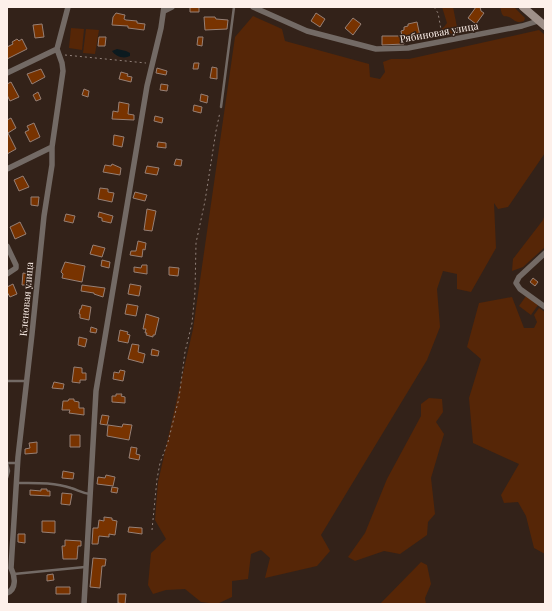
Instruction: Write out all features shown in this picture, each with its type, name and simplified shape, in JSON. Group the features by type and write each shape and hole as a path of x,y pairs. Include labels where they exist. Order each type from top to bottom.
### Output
{"main road":[{"path":"523,7 542,23"}],"street":[{"name":"Кленовая улица","path":"7,593 13,589 14,574 11,568 17,464 44,216 52,165 52,146 63,71 62,63 57,51 68,7"},
{"path":"84,604 96,390 128,190 147,86 164,9 172,7"},
{"name":"Рябиновая улица","path":"253,7 308,31 376,49 408,48 542,23"},
{"path":"7,73 57,51"},
{"path":"7,169 52,146"},
{"path":"7,246 16,268 7,274"},
{"path":"545,253 519,277 516,283 520,288 545,307"}],"lane":[{"path":"221,107 234,7"},
{"path":"7,381 26,381"},
{"path":"7,478 9,471 7,463 17,464"},
{"path":"16,482 52,484 71,488 81,493 90,494"},
{"path":"14,574 85,567"}],"path":[{"path":"434,7 438,13 444,41"},
{"path":"57,51 152,63"},
{"path":"152,530 160,463 168,442 179,398 185,352 192,323 195,292 196,243 205,201 221,107"}],"shaded area":[{"path":"442,7 453,7 457,27 454,33 441,37 438,34 438,31 447,23"},
{"path":"500,7 514,7 525,18 524,21 517,22 504,16"},
{"path":"253,16 282,29 285,41 369,64 370,77 380,79 385,72 383,62 391,59 409,59 539,30 545,35 545,153 508,207 498,209 494,203 496,248 471,292 457,289 457,274 443,271 437,289 440,327 427,360 321,535 330,551 317,566 265,578 270,558 261,550 251,554 248,579 232,581 232,597 217,604 201,602 185,589 166,590 153,594 148,585 151,553 166,539 155,520 158,482 193,329 235,37"},
{"path":"71,28 84,29 82,50 69,48"},
{"path":"86,29 99,30 95,54 83,53"},
{"path":"117,49 130,53 130,56 118,56 112,51"},
{"path":"545,214 545,247 523,267 512,271 513,259 543,220"},
{"path":"526,296 538,305 531,315 519,306"},
{"path":"512,297 524,328 534,328 537,322 534,315 539,308 545,312 545,554 534,548 526,516 518,502 504,503 501,495 519,464 473,443 469,398 481,359 467,347 479,303"},
{"path":"429,398 442,399 443,412 436,422 444,434 431,478 435,514 428,522 427,535 400,554 384,551 355,561 348,557 365,533 387,479 421,416 421,404"},
{"path":"421,562 427,565 431,584 425,598 426,604 380,604"}],"building":[{"path":"190,7 199,7 199,12 190,12"},
{"path":"476,7 480,7 481,11 484,13 476,24 468,18"},
{"path":"116,13 125,15 124,19 126,20 137,21 137,23 145,24 144,30 128,28 128,26 112,25 113,17"},
{"path":"316,13 325,19 320,27 311,21"},
{"path":"204,17 215,17 216,19 228,20 227,29 205,30"},
{"path":"353,18 361,24 353,35 345,28"},
{"path":"417,22 420,36 403,40 404,44 382,45 382,36 402,36 401,31 404,30 404,27 408,26 408,24"},
{"path":"42,24 44,37 35,38 33,25"},
{"path":"99,37 106,37 105,46 98,46"},
{"path":"198,37 203,37 202,46 197,45"},
{"path":"17,39 19,41 22,39 27,49 7,59 7,47 13,44 12,42"},
{"path":"194,63 199,63 198,69 193,69"},
{"path":"212,67 217,68 217,79 210,78"},
{"path":"157,68 167,71 166,75 156,73"},
{"path":"41,69 45,77 32,84 27,74"},
{"path":"121,72 132,77 131,82 119,79"},
{"path":"11,82 19,97 10,101 7,95 7,84"},
{"path":"161,84 168,85 167,91 160,90"},
{"path":"84,89 89,91 88,97 82,95"},
{"path":"38,92 41,99 36,101 33,95"},
{"path":"201,94 208,96 207,103 200,101"},
{"path":"119,102 129,104 128,114 134,115 134,120 112,119 113,111 118,112"},
{"path":"194,105 202,107 201,113 193,111"},
{"path":"155,116 163,118 162,123 154,121"},
{"path":"11,118 16,128 8,133 16,149 7,154 7,120"},
{"path":"34,123 40,137 30,142 25,132 29,130 27,126"},
{"path":"114,135 124,137 122,147 113,145"},
{"path":"158,142 166,143 166,148 157,147"},
{"path":"176,159 182,160 181,166 174,165"},
{"path":"112,164 121,168 120,175 103,172 105,165 111,166"},
{"path":"147,166 159,168 157,175 145,173"},
{"path":"23,176 29,187 19,191 14,180"},
{"path":"100,188 108,189 108,192 114,193 112,202 98,199"},
{"path":"135,192 147,195 145,201 133,198"},
{"path":"31,197 39,197 38,206 31,205"},
{"path":"147,209 156,211 152,231 144,230"},
{"path":"99,212 113,216 111,223 102,221 102,218 98,217"},
{"path":"66,214 75,216 73,223 64,221"},
{"path":"20,222 26,234 15,239 10,227"},
{"path":"138,241 146,243 145,250 143,249 142,257 130,255 131,251 136,251"},
{"path":"93,245 105,248 102,257 90,254"},
{"path":"102,260 110,262 109,268 101,266"},
{"path":"65,262 85,266 82,282 62,278 63,274 61,272"},
{"path":"142,265 147,265 147,274 134,272 134,267 141,268"},
{"path":"169,267 179,268 178,276 169,275"},
{"path":"23,273 29,274 28,285 22,285"},
{"path":"533,278 538,282 535,286 530,282"},
{"path":"13,284 17,294 10,297 7,292 7,287"},
{"path":"130,284 141,286 139,296 128,294"},
{"path":"82,285 105,288 103,297 94,293 81,291"},
{"path":"127,304 138,306 136,316 125,314"},
{"path":"82,305 91,307 89,320 80,318 79,314"},
{"path":"146,314 159,318 155,335 153,335 153,337 146,335 146,329 143,329"},
{"path":"91,327 97,329 96,333 90,332"},
{"path":"120,330 128,332 127,334 130,335 128,343 118,341"},
{"path":"79,337 87,339 85,347 78,345"},
{"path":"132,344 139,345 138,352 145,354 143,363 128,359"},
{"path":"152,349 159,351 158,356 151,355"},
{"path":"74,367 82,368 82,373 86,373 86,380 80,380 80,383 72,382"},
{"path":"120,370 125,371 123,381 113,379 114,372 119,373"},
{"path":"54,382 64,384 63,389 52,388"},
{"path":"116,394 122,394 121,396 125,397 125,403 112,402 112,396 116,396"},
{"path":"69,399 74,399 74,401 79,402 79,408 84,408 84,415 69,413 70,410 62,410 63,401 68,401"},
{"path":"102,415 109,416 107,425 100,424"},
{"path":"123,424 132,425 129,440 107,436 108,425 122,427"},
{"path":"70,435 80,435 80,447 70,447"},
{"path":"37,442 37,453 25,454 25,449 30,448 29,443"},
{"path":"131,447 137,448 136,454 140,455 139,460 129,458"},
{"path":"63,471 74,473 73,479 62,478"},
{"path":"106,475 115,477 113,486 97,484 98,477 105,478"},
{"path":"112,487 118,488 117,493 111,492"},
{"path":"41,489 47,489 47,491 50,491 50,496 30,495 30,490 41,491"},
{"path":"62,493 72,494 70,505 61,504"},
{"path":"104,517 112,518 112,520 117,521 115,535 109,534 109,537 99,536 98,544 92,544 93,528 98,528 99,520 104,521"},
{"path":"42,521 55,521 55,533 42,532"},
{"path":"129,527 142,528 142,534 128,532"},
{"path":"18,534 25,534 25,543 18,542"},
{"path":"65,540 81,541 81,546 78,546 77,559 63,559 62,546 65,546"},
{"path":"93,558 106,559 105,566 102,566 100,588 90,587"},
{"path":"53,574 54,580 47,581 47,575"},
{"path":"56,587 70,587 70,594 56,594"},
{"path":"118,594 126,594 125,604 118,603"}]}
